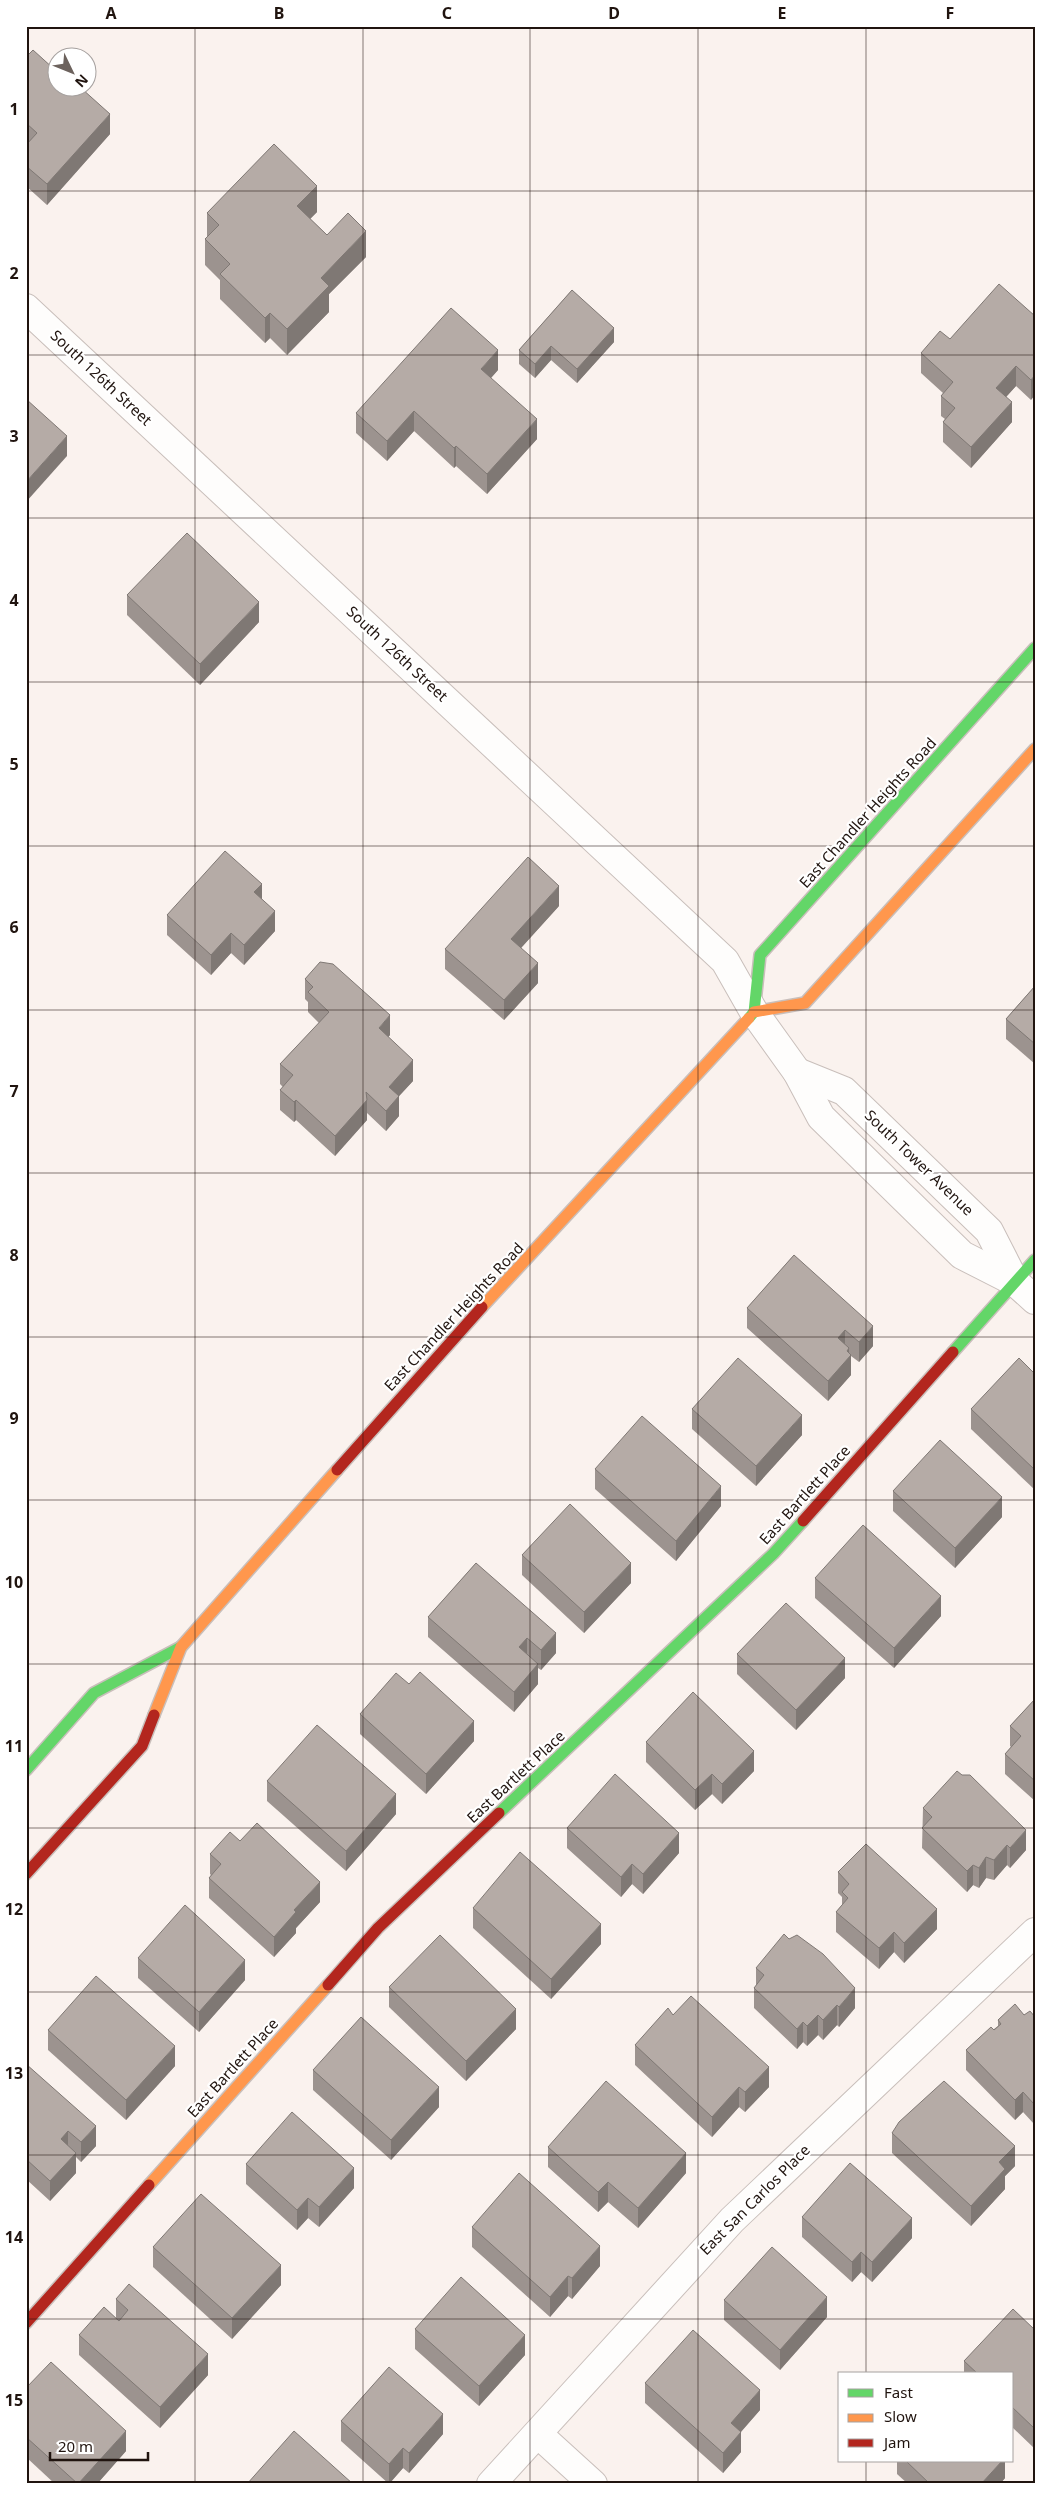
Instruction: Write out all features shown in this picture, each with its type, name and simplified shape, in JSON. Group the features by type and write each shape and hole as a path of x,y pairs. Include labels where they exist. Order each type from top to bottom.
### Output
{"main road":[{"name":"East Chandler Heights Road","path":"26,1770 94,1693 180,1647 432,1362 754,1012 760,955 1035,648"},
{"path":"754,1012 805,1003 1035,749"},
{"name":"East Bartlett Place","path":"26,2323 378,1928 773,1554 1025,1291 1035,1260"},
{"name":"East Chandler Heights Road","path":"26,1874 142,1746 180,1647"}],"street":[{"name":"South 126th Street","path":"26,308 725,961 754,1012"},
{"path":"754,1012 797,1072 821,1117 962,1255 1025,1291"},
{"name":"South Tower Avenue","path":"797,1072 844,1091 989,1230 1025,1291"},
{"name":"East San Carlos Place","path":"491,2484 732,2220 1035,1932"},
{"path":"538,2434 593,2484"}],"building":[{"path":"33,50 48,64 48,98 92,98 110,114 47,184 26,166 26,145 37,133 26,123 26,57"},
{"path":"274,144 317,186 297,206 327,235 348,213 366,231 321,278 329,286 287,329 270,313 265,318 220,274 230,264 205,239 219,225 207,213"},
{"path":"999,284 1035,316 1035,375 1031,380 1016,366 996,388 1012,402 971,447 943,422 955,408 941,396 953,382 921,353 940,331 950,339"},
{"path":"572,290 614,328 577,369 551,346 535,364 519,350"},
{"path":"451,308 498,350 481,369 537,419 487,474 456,446 454,448 414,411 387,441 356,413"},
{"path":"26,399 67,436 26,482"},
{"path":"187,533 259,602 200,664 127,595"},
{"path":"225,851 262,884 254,892 275,911 244,945 231,933 211,955 167,915"},
{"path":"528,857 559,886 511,939 538,963 504,1000 445,949"},
{"path":"320,962 333,964 390,1015 379,1028 413,1060 389,1087 399,1096 386,1111 366,1092 367,1100 335,1136 296,1100 294,1102 280,1090 293,1075 280,1064 329,1012 308,992 313,987 305,979"},
{"path":"1035,986 1035,1044 1006,1019"},
{"path":"794,1255 873,1326 859,1342 845,1330 838,1338 849,1348 847,1351 851,1355 828,1381 747,1308"},
{"path":"738,1358 802,1415 756,1466 692,1409"},
{"path":"1019,1358 1035,1374 1035,1470 971,1409"},
{"path":"642,1416 721,1486 676,1541 595,1469"},
{"path":"940,1440 1002,1497 955,1548 893,1491"},
{"path":"570,1504 631,1563 584,1612 522,1555"},
{"path":"863,1525 941,1596 894,1648 815,1578"},
{"path":"476,1563 556,1633 541,1650 527,1638 519,1647 538,1664 514,1692 428,1617"},
{"path":"786,1603 845,1658 796,1710 737,1654"},
{"path":"420,1672 474,1721 426,1774 360,1714 396,1673 409,1684"},
{"path":"693,1692 754,1751 722,1784 712,1774 695,1790 646,1742"},
{"path":"1035,1699 1035,1781 1005,1754 1021,1736 1010,1726"},
{"path":"317,1725 396,1794 346,1851 267,1781"},
{"path":"957,1771 962,1775 970,1775 1026,1830 1010,1848 1007,1845 994,1860 986,1857 979,1868 973,1865 967,1871 922,1828 932,1817 923,1808"},
{"path":"615,1774 679,1833 643,1874 632,1864 621,1877 567,1828"},
{"path":"257,1823 320,1882 294,1910 296,1912 274,1937 209,1878 221,1864 210,1854 230,1832 240,1841"},
{"path":"866,1844 937,1909 904,1943 894,1932 879,1948 836,1912 848,1898 842,1892 849,1884 838,1872"},
{"path":"520,1852 601,1924 551,1979 473,1908"},
{"path":"185,1905 245,1960 199,2012 138,1958"},
{"path":"784,1934 789,1939 797,1935 823,1954 855,1988 839,2007 837,2005 823,2020 818,2015 807,2026 803,2022 797,2029 754,1988 764,1975 756,1968"},
{"path":"440,1935 516,2009 466,2061 389,1987"},
{"path":"96,1976 175,2046 126,2100 48,2030"},
{"path":"691,1996 769,2067 745,2092 739,2087 712,2117 635,2045 668,2008 673,2015"},
{"path":"1015,2004 1024,2015 1030,2011 1035,2017 1034,2104 1023,2092 1015,2100 966,2050 991,2027 994,2030 1001,2024 998,2020"},
{"path":"361,2017 439,2087 391,2140 313,2070"},
{"path":"26,2064 96,2126 81,2142 68,2131 61,2139 76,2153 50,2181 26,2159"},
{"path":"606,2081 686,2153 638,2208 608,2182 598,2192 548,2147"},
{"path":"944,2081 1015,2146 999,2162 1005,2169 971,2206 892,2133 899,2122"},
{"path":"292,2112 354,2168 319,2207 308,2198 297,2210 246,2164"},
{"path":"850,2163 912,2218 872,2262 861,2252 852,2262 802,2217"},
{"path":"519,2173 600,2246 572,2278 568,2276 550,2297 472,2227"},
{"path":"201,2194 281,2265 232,2318 153,2247"},
{"path":"772,2247 827,2297 780,2350 724,2300"},
{"path":"461,2277 525,2335 479,2386 415,2329"},
{"path":"129,2284 208,2354 160,2407 79,2335 104,2307 119,2321 128,2310 116,2299"},
{"path":"1013,2309 1035,2330 1035,2429 1014,2409 1014,2372 976,2372 964,2361"},
{"path":"693,2330 760,2390 731,2423 741,2432 723,2453 645,2383"},
{"path":"51,2362 126,2431 78,2484 26,2437 26,2388"},
{"path":"389,2367 443,2414 409,2453 403,2448 389,2464 341,2421"},
{"path":"294,2431 353,2484 247,2484"},
{"path":"907,2462 1001,2462 981,2484 930,2484"}],"traffic: fast":[{"path":"749,1018 754,1012 760,955 1035,648"},
{"path":"953,1352 1035,1260"},
{"path":"499,1813 773,1554 803,1521"},
{"path":"26,1770 94,1693 181,1647"}],"traffic: slow":[{"path":"754,1012 805,1003 1035,749"},
{"path":"482,1307 749,1018"},
{"path":"154,1715 181,1647 337,1470"},
{"path":"149,2185 328,1985"}],"traffic: jam":[{"path":"337,1470 482,1307"},
{"path":"803,1521 953,1352"},
{"path":"26,1874 142,1746 154,1715"},
{"path":"328,1985 378,1928 499,1813"},
{"path":"26,2323 149,2185"}]}
